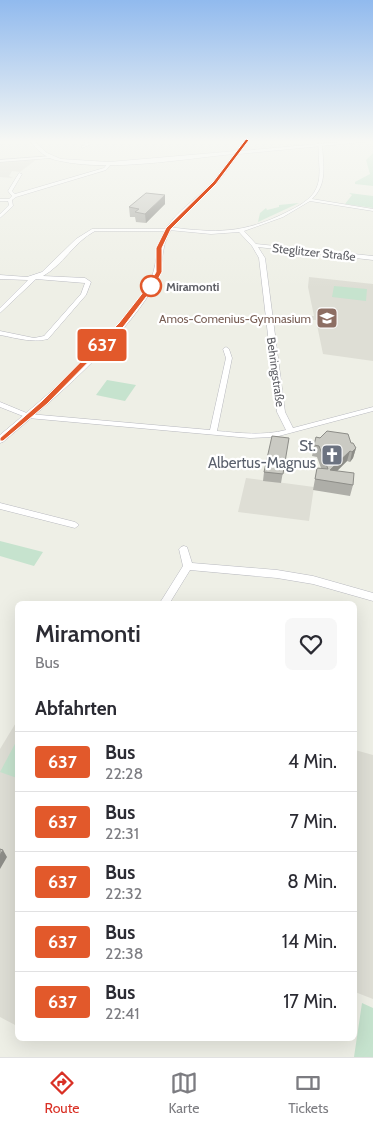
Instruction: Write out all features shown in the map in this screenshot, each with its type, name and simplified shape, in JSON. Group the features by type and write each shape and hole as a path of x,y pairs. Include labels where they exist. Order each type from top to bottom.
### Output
{"street":[{"path":"0,217 11,205 11,189"},
{"path":"0,200 40,189"},
{"path":"0,440 44,403 105,343 151,287 159,272 159,248 168,229 209,189"},
{"path":"0,310 85,234 94,230 168,229 212,232 240,230 287,213 309,200 318,189"},
{"path":"309,200 373,210"},
{"name":"Behringstraße","path":"240,230 254,245 262,258 281,412 290,430"},
{"name":"Steglitzer Straße","path":"254,245 373,258"},
{"path":"0,277 35,277 85,280 88,282 84,294 46,338 38,341 0,333"},
{"path":"213,432 229,358 226,349"},
{"path":"0,404 28,416 263,436 373,409"},
{"path":"0,506 75,525"},
{"path":"166,601 188,566 184,550"},
{"path":"188,566 277,574 313,580 373,597"}],"shaded area":[{"name":"Amos-Comenius-Gymnasium","path":"309,277 373,284 373,361 323,354 316,320 281,319 281,316 314,316 308,287"},
{"path":"246,478 314,487 309,521 238,512"},
{"path":"15,724 15,1025 0,1017 0,749"},
{"path":"357,751 373,755 373,999 357,993"}],"green space":[{"path":"349,193 373,196 373,208 345,204 352,195"},
{"path":"299,203 258,222 260,213 266,208 267,210 279,207 279,205"},
{"path":"334,286 367,289 366,301 332,297"},
{"path":"107,380 136,385 125,401 96,395"},
{"path":"0,541 43,552 34,566 0,556"},
{"path":"15,744 15,777 0,772"},
{"path":"362,1003 373,1008 373,1057 354,1057"}],"building":[{"path":"146,193 165,195 145,214 135,212 139,209 129,207"},
{"path":"327,431 348,434 351,443 356,448 352,452 350,451 330,470 354,473 353,485 315,479 317,468 328,469 319,446 314,445 316,437 320,438"},
{"path":"272,436 289,438 283,474 264,472"}],"bus line":[{"name":"637","path":"0,439 44,403 121,325 151,287 159,272 159,248 168,228 207,189"}],"place":[{"name":"Miramonti","path":"151,286"},
{"name":"Amos-Comenius-Gymnasium","path":"327,318"},
{"name":"St. Albertus-Magnus","path":"332,455"}]}
